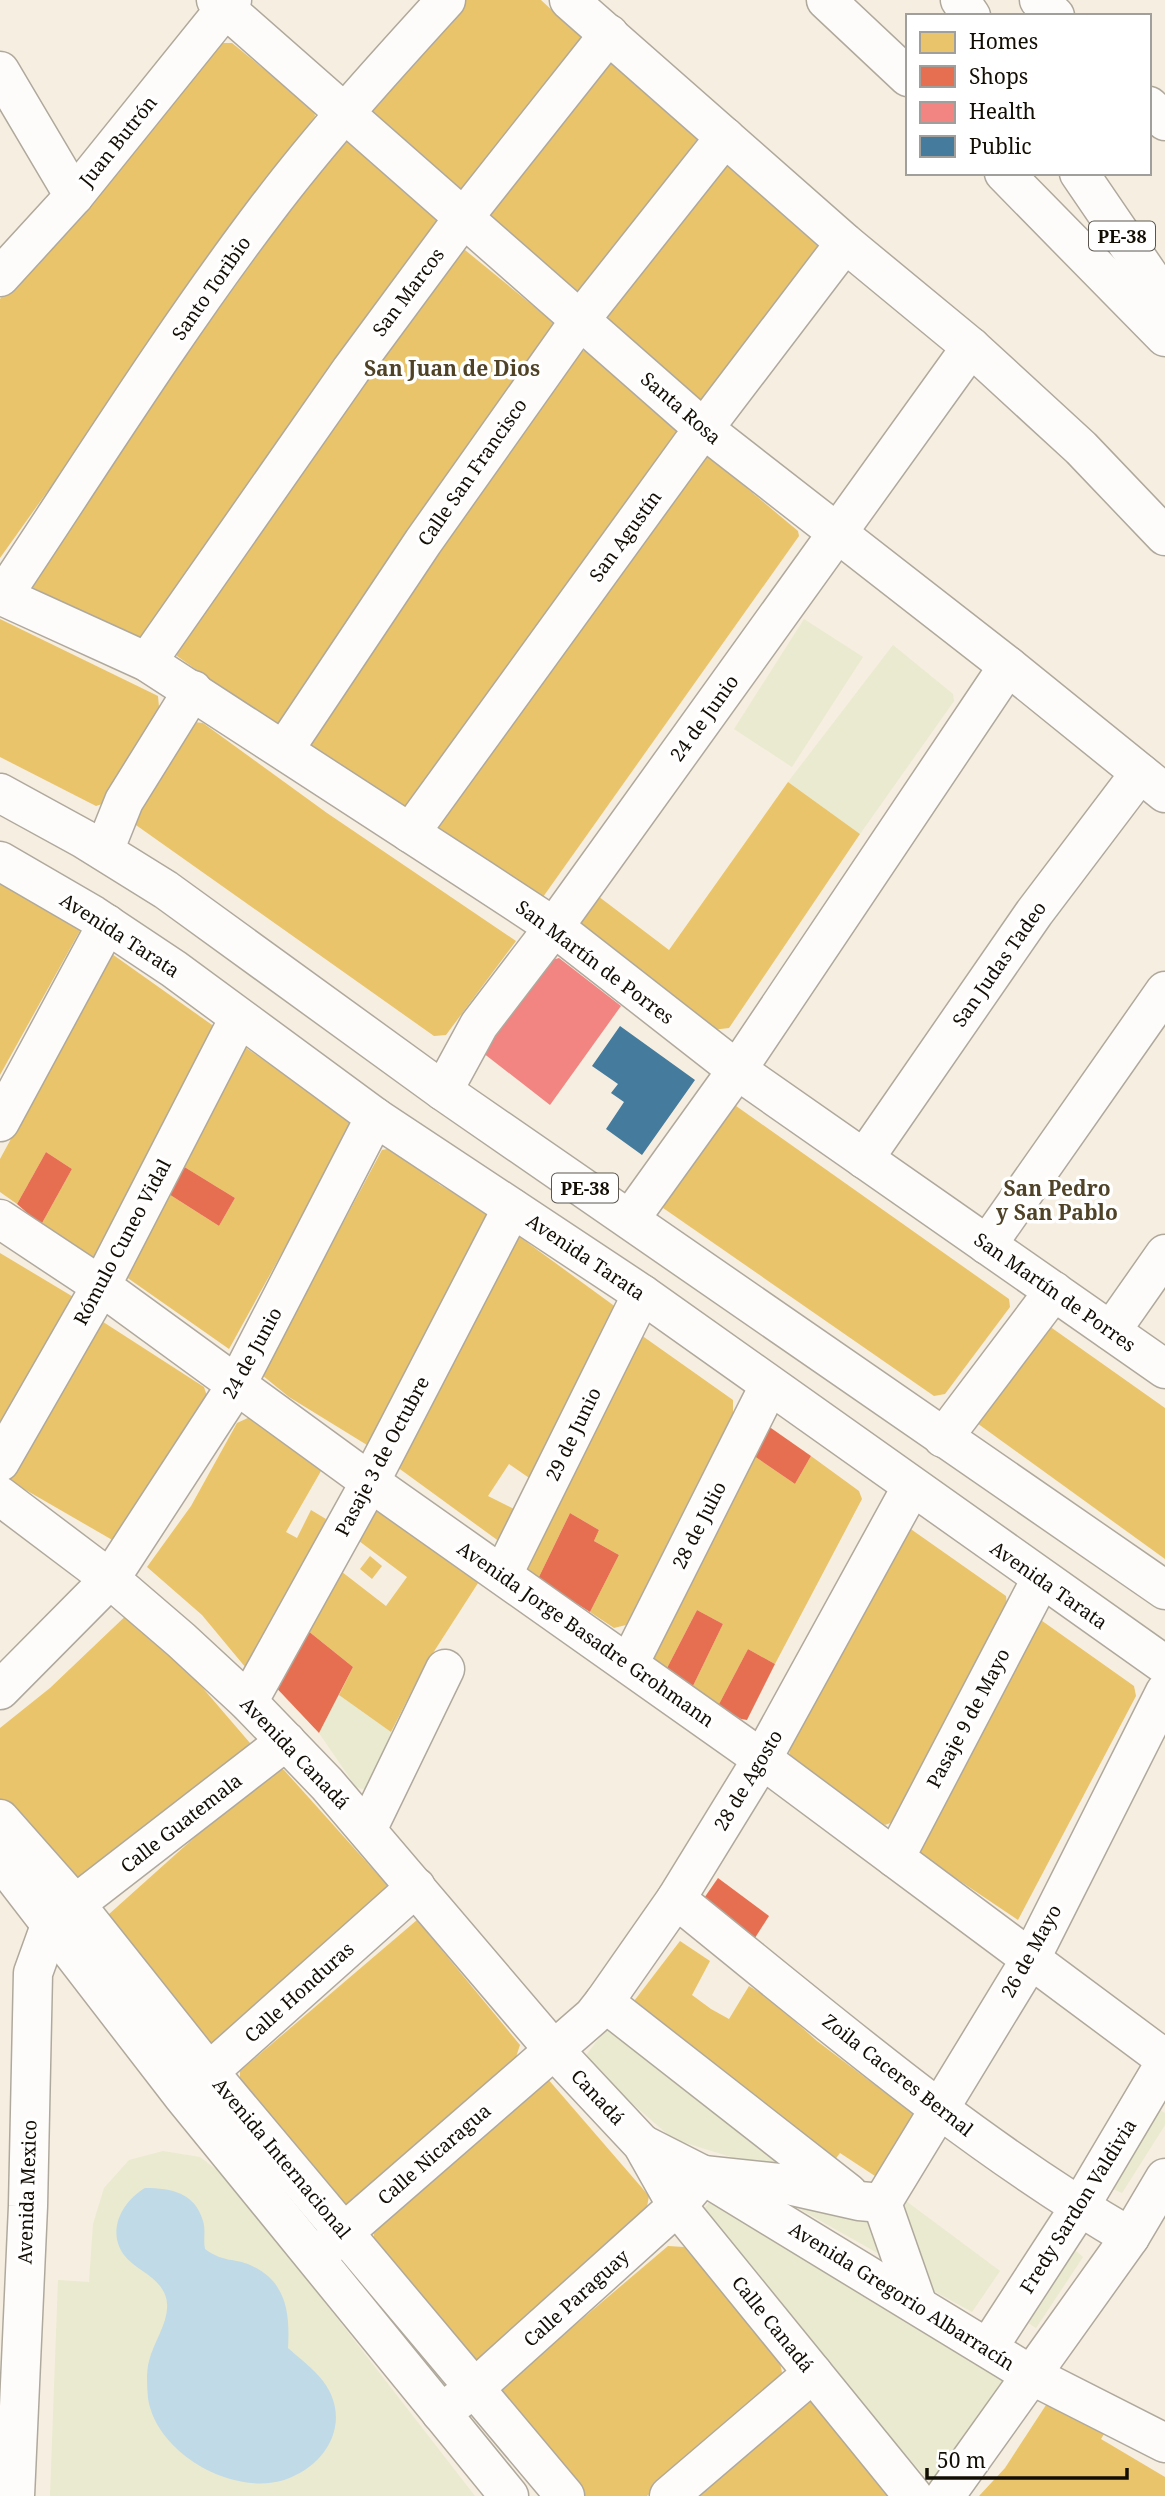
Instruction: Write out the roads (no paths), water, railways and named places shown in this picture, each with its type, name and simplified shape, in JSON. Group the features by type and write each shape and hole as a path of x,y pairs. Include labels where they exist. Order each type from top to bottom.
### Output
{"main road":[{"name":"Santo Toribio","path":"1,595 169,346 266,210 344,113 446,0"},
{"path":"569,0 845,243 971,347 1081,448 1165,536"},
{"path":"826,0 906,75"},
{"path":"1039,0 1053,14"},
{"name":"Santa Rosa","path":"224,3 344,113 704,429 838,536 1009,666 1152,783"},
{"name":"Juan Butrón","path":"0,277 74,196 224,3"},
{"name":"San Marcos","path":"146,662 351,370 464,217 609,34"},
{"path":"1,74 74,196"},
{"name":"Calle San Francisco","path":"284,750 423,542 580,320 725,138"},
{"path":"1006,175 1165,337"},
{"name":"PE-38","path":"1080,175 1165,299"},
{"name":"San Agustín","path":"410,833 704,429 845,243"},
{"name":"24 de Junio","path":"443,1091 479,1025 554,927 838,536 971,347"},
{"name":"San Martín de Porres","path":"1,595 146,662 193,690 554,927 737,1070 1165,1369"},
{"path":"630,1219 737,1070 1009,666"},
{"path":"104,851 124,801 193,690"},
{"name":"San Judas Tadeo","path":"864,1159 1034,913 1152,783"},
{"name":"PE-38","path":"0,793 104,851 215,925 443,1091 1165,1590"},
{"name":"Avenida Tarata","path":"0,861 107,924 375,1117 642,1294 911,1488 1165,1665"},
{"path":"0,1122 107,924"},
{"path":"987,1245 1165,991"},
{"name":"Rómulo Cuneo Vidal","path":"0,1462 101,1286 239,1018"},
{"name":"24 de Junio","path":"0,1690 110,1579 237,1384 375,1117"},
{"name":"Pasaje 3 de Octubre","path":"248,1702 370,1482 512,1208"},
{"name":"Avenida Jorge Basadre Grohmann","path":"0,1219 101,1286 370,1482 762,1759 1165,2061"},
{"path":"1111,1331 1165,1254"},
{"path":"943,1438 1054,1291"},
{"name":"29 de Junio","path":"503,1574 642,1294"},
{"name":"28 de Julio","path":"629,1664 769,1386"},
{"name":"28 de Agosto","path":"553,2049 593,2016 676,1899 762,1759 911,1488"},
{"name":"Avenida Canadá","path":"0,1496 110,1579 248,1702 367,1830 553,2049"},
{"name":"Pasaje 9 de Mayo","path":"895,1858 1041,1579"},
{"path":"367,1830 445,1670"},
{"name":"26 de Mayo","path":"870,2202 937,2108 1030,1960 1165,1692"},
{"name":"Calle Guatemala","path":"64,1915 286,1741"},
{"name":"Avenida Internacional","path":"0,1819 64,1915 196,2084 315,2258 509,2496"},
{"name":"Avenida Internacional","path":"0,1859 64,1915"},
{"name":"Calle Honduras","path":"196,2084 416,1887"},
{"name":"Zoila Caceres Bernal","path":"676,1899 937,2108 1079,2208 1130,2237"},
{"name":"Avenida Mexico","path":"15,2496 9,2425 28,2206 33,1973 64,1915"},
{"path":"604,2002 870,2202 917,2303"},
{"name":"Canadá","path":"553,2049 642,2144"},
{"name":"Calle Nicaragua","path":"315,2258 553,2049"},
{"name":"Fredy Sardon Valdivia","path":"988,2348 1079,2208 1165,2061"},
{"name":"Avenida Internacional","path":"196,2084 345,2233 565,2496"},
{"name":"Avenida Gregorio Albarracín","path":"642,2144 703,2175 917,2303 1031,2375 1165,2443"},
{"name":"Calle Canadá","path":"642,2144 677,2206 913,2496"},
{"path":"703,2175 779,2183 870,2202"},
{"name":"Calle Paraguay","path":"441,2413 476,2387 677,2206 703,2175"},
{"path":"945,2496 1130,2237 1165,2178"},
{"path":"669,2496 813,2373"}],"water":[{"path":"145,2188 173,2191 188,2198 203,2221 205,2249 218,2256 250,2265 272,2280 279,2289 287,2311 288,2348 323,2381 332,2396 336,2411 331,2440 323,2453 299,2473 284,2480 264,2483 242,2482 220,2476 181,2452 165,2436 154,2418 148,2398 147,2370 164,2323 167,2304 160,2286 124,2255 117,2236 117,2226 124,2208"}],"district":[{"name":"San Juan de Dios","path":"452,368"},
{"name":"San Pedro y San Pablo","path":"1057,1200"}]}
